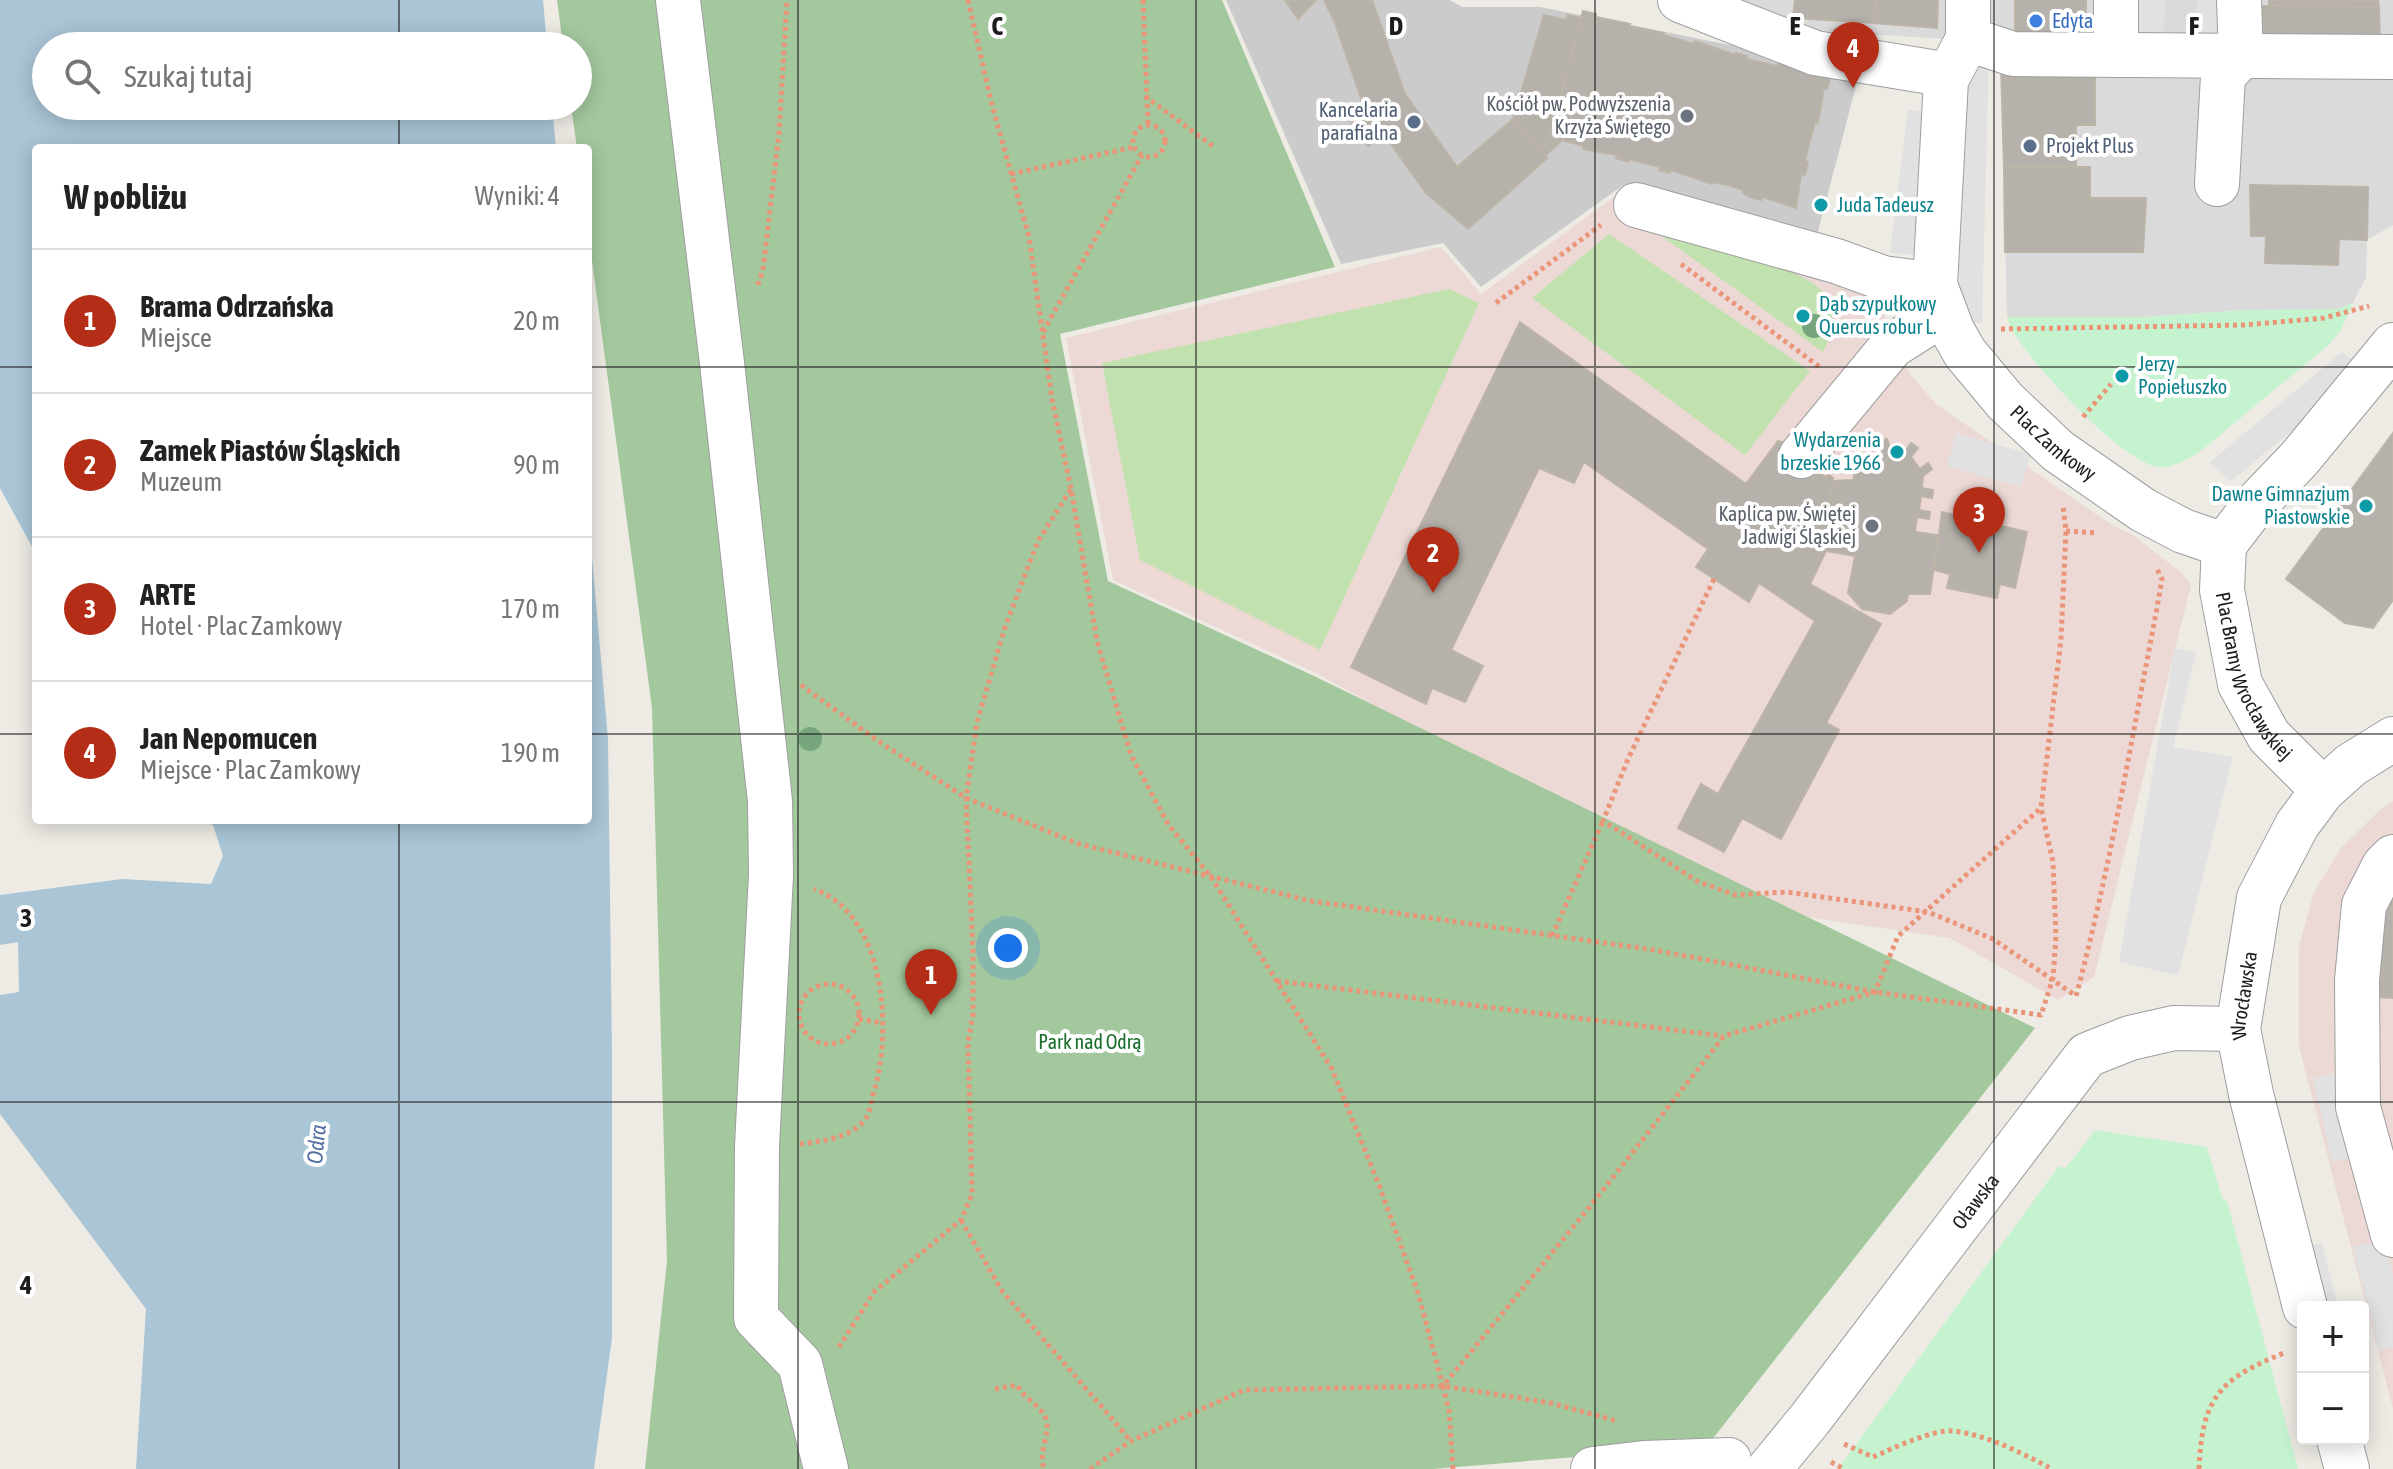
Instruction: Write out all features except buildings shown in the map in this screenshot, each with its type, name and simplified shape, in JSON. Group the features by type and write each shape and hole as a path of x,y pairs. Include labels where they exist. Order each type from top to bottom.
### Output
{"street":[{"path":"678,0 770,801 771,875 757,1146 756,1318 800,1364 826,1469"},
{"path":"1680,0 1815,53 1931,72 1946,80"},
{"path":"2116,0 2116,55"},
{"path":"2217,184 2223,76 2241,56 2239,0"},
{"path":"1801,456 1892,346 1940,299 1946,80 1968,20 2013,54 2393,57"},
{"path":"1636,205 1836,261 1940,299"},
{"name":"Plac Zamkowy","path":"1940,299 1965,353 2005,401 2058,451 2143,510 2183,531 2224,545"},
{"path":"2224,545 2393,345"},
{"name":"Plac Bramy Wrocławskiej","path":"2224,545 2222,590 2240,684 2269,736 2323,790"},
{"name":"Wrocławska","path":"2303,1301 2251,1094 2238,1029 2259,898 2297,825 2323,790 2351,765 2393,739"},
{"path":"2393,857 2384,866 2364,905 2357,980 2358,1107 2393,1235"},
{"name":"Oławska","path":"1749,1464 1810,1419 2087,1055 2130,1038 2174,1028 2238,1029"},
{"path":"2341,1445 2347,1469"},
{"path":"1593,1469 1644,1463 1749,1464"}],"path":[{"path":"755,294 763,270 779,133 787,0"},
{"path":"968,0 992,105 1029,237 1052,399 1097,641 1131,755 1168,824 1211,877 1332,1069 1368,1156 1418,1293 1449,1411 1453,1469"},
{"path":"1143,0 1148,124"},
{"path":"1145,96 1214,147"},
{"path":"1148,124 1156,126 1165,136 1165,146 1159,154 1142,155 1134,147 1133,137 1139,128 1148,124"},
{"path":"1011,174 1134,147"},
{"path":"1042,333 1142,155"},
{"path":"1496,303 1612,216 1636,205"},
{"path":"1679,262 1853,392"},
{"path":"2000,329 2244,325 2324,318 2369,306"},
{"path":"755,651 878,741 966,798 1079,844 1311,901 1654,950 1875,992 2041,1015 2053,978 2056,937 2053,862 2041,808 2061,639 2066,531 2058,451"},
{"path":"808,1394 874,1292 961,1220 972,1194 968,1042 973,1015 973,952 966,798 977,722 1005,627 1038,541 1071,489"},
{"path":"2066,531 2111,536"},
{"path":"1603,821 1697,881 1735,895 1787,892 1928,912 1993,939 2076,996 2092,939 2157,608 2162,579 2153,563"},
{"path":"1552,936 1628,759 1714,579"},
{"path":"1875,992 1898,936 2041,808"},
{"path":"757,1146 782,1146 844,1135 867,1118 882,1061 882,1023 876,967 858,923 839,904 819,891 771,875"},
{"path":"1277,981 1724,1036 1875,992"},
{"path":"832,983 850,992 859,1009 859,1019 849,1036 830,1045 811,1038 803,1031 798,1011 806,993 832,983"},
{"path":"859,1019 882,1023"},
{"path":"1443,1386 1724,1036"},
{"path":"961,1220 1002,1291 1131,1441"},
{"path":"2199,1469 2200,1433 2214,1397 2235,1376 2284,1353"},
{"path":"995,1389 1017,1385 1048,1423 1040,1458 1044,1469"},
{"path":"1090,1469 1131,1441 1244,1390 1443,1386 1551,1403 1624,1424"},
{"path":"1842,1443 1873,1457 1905,1443 1949,1430 2012,1448 2052,1469"},
{"path":"1828,1461 1844,1469"}],"shaded area":[{"path":"1226,0 1450,0 1462,7 1540,7 1860,71 1816,239 1622,186 1481,287 1443,243 1341,264"},
{"path":"1738,0 2393,0 2393,225 2367,240 2366,277 2353,303 2338,309 2248,310 2143,317 2007,317 2001,69 1992,42 1788,29"},
{"path":"2130,0 2166,0 2163,32 2133,31"},
{"path":"2197,0 2226,0 2223,37 2195,37"},
{"path":"1964,51 1989,52 1982,323 1958,323"},
{"path":"1908,110 1933,113 1917,255 1890,253"},
{"path":"1622,191 1861,259 1909,373 1936,404 2112,525 2133,535 2182,573 2191,585 2094,977 2058,1000 1950,938 1731,906 1316,673 1113,580 1066,338 1441,247 1481,294"},
{"path":"2342,352 2361,367 2302,422 2231,481 2209,463"},
{"path":"1956,433 2031,454 2021,487 1947,466"},
{"path":"2175,648 2196,652 2173,747 2233,757 2178,975 2119,962"},
{"path":"2393,801 2393,1409 2369,1316 2369,1301 2365,1301 2299,1046 2299,947 2313,894 2341,848"},
{"path":"2350,1071 2358,1156 2332,1162 2313,1078"},
{"path":"2384,1239 2393,1275 2393,1348 2379,1351 2369,1301 2353,1247"},
{"path":"2322,1243 2336,1301 2320,1301 2306,1247"}],"green space":[{"name":"Park nad Odrą","path":"557,0 1222,0 1335,267 1060,334 1108,581 1314,676 2035,1028 1707,1446 1433,1469 645,1469 667,1261 652,708 592,261 592,144 576,144 573,120 592,120 592,32 561,32"},
{"path":"1653,230 1768,263 1809,281 1821,290 1832,312 1832,328 1823,352"},
{"path":"1609,234 1810,371 1745,455 1532,298"},
{"path":"1449,289 1479,303 1320,650 1140,560 1102,363"},
{"path":"2353,303 2341,330 2328,346 2205,448 2167,467 2151,465 2132,454 2086,417 2028,353 2007,317 2143,317 2248,310 2338,309"},
{"path":"2095,1130 2207,1147 2223,1200 2227,1201 2298,1469 1838,1469 2059,1166 2066,1168"}],"water":[{"path":"0,0 543,0 546,32 32,32 32,120 553,120 556,144 32,144 32,547 0,488"},
{"name":"Odra","path":"592,557 608,739 612,1055 612,1338 594,1469 136,1469 146,1309 0,1114 0,995 19,992 18,942 0,945 0,895 122,879 211,884 223,856 213,825 209,824 592,824"}],"place":[{"name":"Edyta","path":"2036,21"},
{"name":"Jan Nepomucen","path":"1853,88"},
{"name":"Kościół pw. Podwyższenia Krzyża Świętego","path":"1687,116"},
{"name":"Kancelaria parafialna","path":"1414,122"},
{"name":"Projekt Plus","path":"2030,146"},
{"name":"Juda Tadeusz","path":"1821,205"},
{"name":"Dąb szypułkowy Quercus robur L.","path":"1803,316"},
{"name":"Jerzy Popiełuszko","path":"2122,376"},
{"name":"Wydarzenia brzeskie 1966","path":"1897,452"},
{"name":"Dawne Gimnazjum Piastowskie","path":"2366,506"},
{"name":"Kaplica pw. Świętej Jadwigi Śląskiej","path":"1872,526"},
{"name":"ARTE","path":"1979,553"},
{"name":"Zamek Piastów Śląskich","path":"1433,593"},
{"name":"Brama Odrzańska","path":"931,1015"}]}
